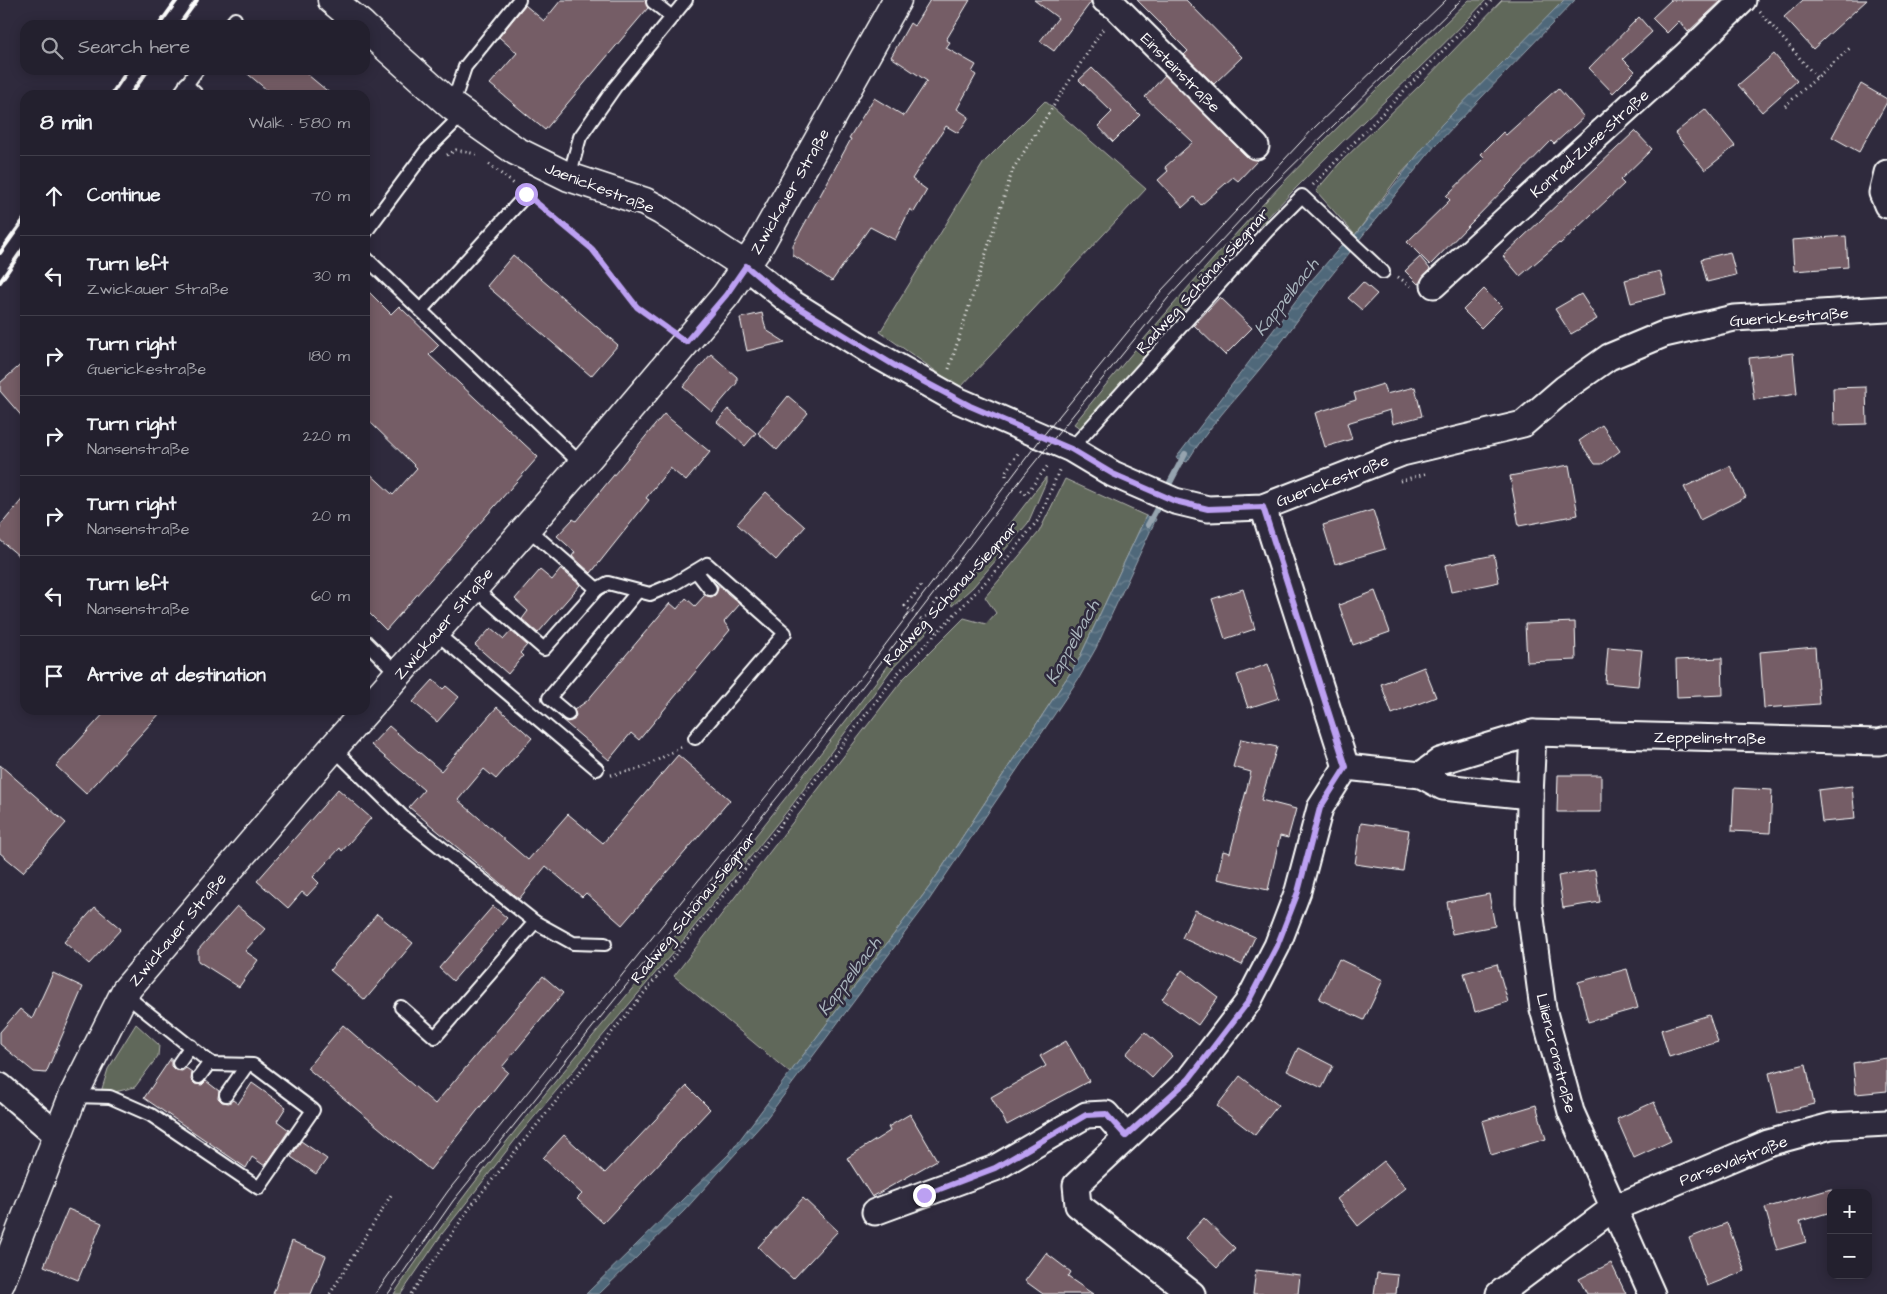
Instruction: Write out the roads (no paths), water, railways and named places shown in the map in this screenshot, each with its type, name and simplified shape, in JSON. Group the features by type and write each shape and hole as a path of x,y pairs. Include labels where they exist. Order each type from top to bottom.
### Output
{"main road":[{"path":"332,0 356,20"},
{"name":"Zwickauer Straße","path":"370,706 582,465 726,295 746,266 897,0"},
{"name":"Jaenickestraße","path":"370,32 457,110 516,151 569,177 628,196 662,211 746,266"},
{"name":"Zwickauer Straße","path":"0,1284 73,1096 124,994 362,715"}],"street":[{"name":"Einsteinstraße","path":"1115,2 1256,146"},
{"name":"Konrad-Zuse-Straße","path":"1434,285 1687,54 1751,5"},
{"path":"1887,173 1882,193 1887,205"},
{"name":"Guerickestraße","path":"746,266 788,301 942,392 1067,447 1113,474 1152,492 1175,501 1208,509 1263,507 1402,453 1523,424 1564,388 1609,357 1664,334 1734,318 1887,309"},
{"path":"1263,507 1346,767"},
{"path":"1346,767 1421,775 1443,787 1530,796 1534,733"},
{"name":"Zeppelinstraße","path":"1421,775 1440,761 1534,733 1879,742 1887,740"},
{"path":"1192,1294 1078,1205 1076,1185 1126,1136 1189,1079 1248,1002 1277,946 1298,892 1320,808 1346,767"},
{"name":"Liliencronstraße","path":"1530,796 1528,903 1543,1009 1571,1112 1612,1209 1652,1294"},
{"path":"0,1086 57,1135"},
{"path":"875,1212 995,1168 1086,1115 1106,1114 1126,1136"},
{"name":"Parsevalstraße","path":"1499,1294 1612,1209 1768,1143 1831,1126 1887,1123"}],"lane":[{"path":"370,226 457,110 464,67 519,0"},
{"path":"569,177 580,137 615,87 686,0"},
{"path":"653,2 672,17"},
{"path":"182,90 193,75"},
{"path":"186,84 192,90"},
{"path":"421,310 526,194"},
{"name":"Radweg Schönau-Siegmar","path":"1067,447 1302,196 1383,272"},
{"path":"370,263 582,465"},
{"path":"527,528 597,589"},
{"path":"474,588 544,649 597,589 608,583 650,594 707,564 785,633 695,738"},
{"path":"696,571 710,589"},
{"path":"568,714 549,698 638,591"},
{"path":"435,632 596,769"},
{"path":"370,646 398,674"},
{"path":"333,748 404,818 535,922 573,943 605,944"},
{"path":"401,1007 435,1038 535,922"},
{"path":"73,1096 110,1097 147,1107 259,1188 313,1110 253,1065 212,1064 124,994"},
{"path":"179,1063 190,1046"},
{"path":"199,1077 210,1062"},
{"path":"226,1095 247,1065"}],"water":[{"path":"1564,0 1575,0 1434,147 1359,240 1355,235 1441,125"},
{"path":"1343,244 1350,252 1271,356 1212,426 1187,462 1176,458 1310,282"},
{"path":"1146,516 1156,519 1096,648 1079,678 925,906 763,1123 684,1211 599,1294 586,1294 729,1154 930,886 1078,661"}],"waterway":[{"name":"Kappelbach","path":"1165,492 1185,454"},
{"name":"Kappelbach","path":"1148,525 1161,501"}],"tram line":[{"path":"375,1294 448,1191 772,789 867,669 1042,437 1161,291 1314,128 1446,0"},
{"path":"388,1294 453,1201 780,794 1026,473 1168,298 1270,188 1461,0"}],"railway":[{"path":"163,20 177,0"},
{"path":"183,20 197,0"},
{"path":"114,90 125,75"},
{"path":"134,90 144,75"},
{"path":"0,253 20,225"},
{"path":"0,282 20,253"}]}
